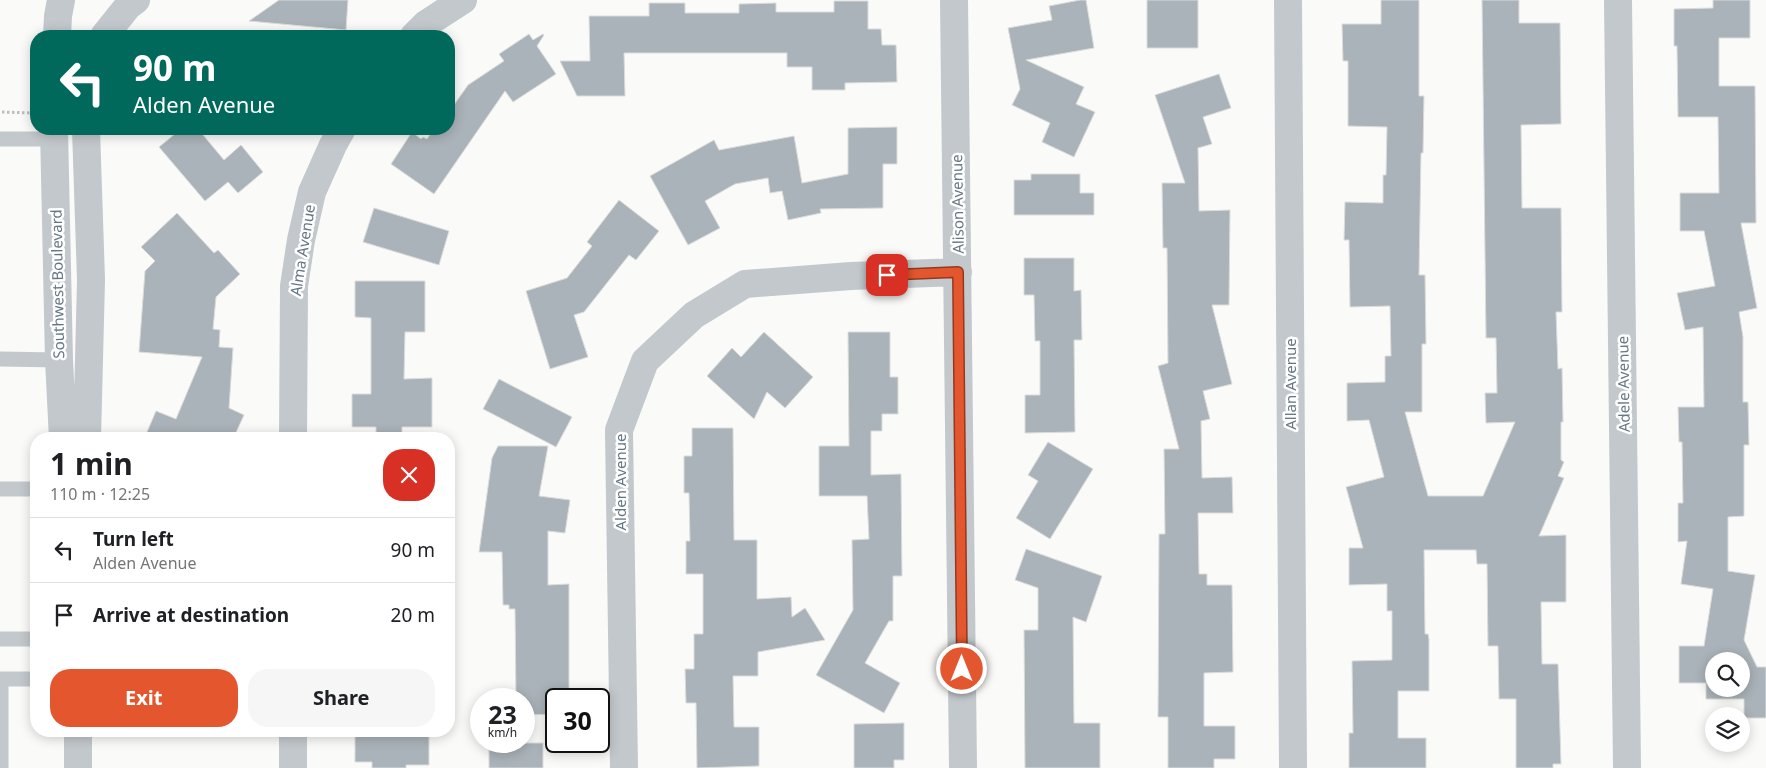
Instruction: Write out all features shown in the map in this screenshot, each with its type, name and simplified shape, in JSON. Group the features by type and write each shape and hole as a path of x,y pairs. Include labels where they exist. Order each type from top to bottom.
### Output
{"street":[{"path":"57,30 61,0"},
{"path":"108,30 128,6 136,0"},
{"path":"420,30 463,0"},
{"name":"Alison Avenue","path":"954,0 963,768"},
{"name":"Allan Avenue","path":"1288,0 1293,768"},
{"name":"Adele Avenue","path":"1618,0 1628,768"},
{"name":"Southwest Boulevard","path":"48,135 63,432"},
{"name":"Southwest Boulevard","path":"86,135 91,280 87,432"},
{"name":"Alma Avenue","path":"293,432 294,286 301,240 312,192 339,135"},
{"name":"Alden Avenue","path":"624,768 619,430 645,361 694,315 745,284 851,276 958,272"},
{"path":"78,737 78,768"},
{"path":"293,737 293,768"}],"lane":[{"path":"0,139 30,132"},
{"path":"0,360 59,360"},
{"path":"0,489 30,489"},
{"path":"0,639 30,639"},
{"path":"1,768 0,679 30,679"}],"path":[{"path":"2,112 30,121"}],"building":[{"path":"279,0 348,0 346,30 249,21"},
{"path":"1086,0 1094,48 1026,60 1084,87 1076,104 1095,112 1074,157 1042,142 1050,123 1012,105 1020,89 1008,28 1052,20 1049,6"},
{"path":"1147,0 1198,0 1198,48 1147,48"},
{"path":"1381,0 1419,0 1419,96 1424,96 1419,275 1425,275 1426,344 1422,344 1422,412 1405,412 1428,496 1483,496 1515,422 1486,423 1485,393 1497,393 1496,338 1486,338 1482,0 1519,0 1519,23 1560,23 1561,124 1521,125 1522,208 1561,208 1562,312 1556,312 1558,369 1562,368 1563,422 1561,422 1561,460 1564,462 1558,476 1564,478 1539,536 1566,535 1566,602 1541,602 1542,664 1558,664 1561,764 1553,764 1553,768 1516,768 1516,699 1499,699 1498,646 1488,646 1487,564 1477,564 1476,550 1424,550 1425,634 1428,634 1429,639 1429,691 1398,691 1398,738 1426,738 1426,768 1349,768 1349,733 1353,733 1352,661 1392,660 1392,611 1387,611 1387,584 1349,585 1349,548 1363,548 1346,487 1384,477 1369,420 1347,421 1347,383 1385,382 1385,356 1391,356 1390,306 1350,307 1349,240 1344,240 1345,202 1383,203 1383,175 1386,175 1387,127 1348,126 1348,61 1343,61 1342,24 1381,24"},
{"path":"1713,0 1750,0 1750,38 1719,38 1719,86 1755,86 1756,223 1741,223 1757,308 1739,312 1743,337 1743,402 1748,402 1749,445 1744,445 1744,516 1728,517 1728,571 1755,575 1744,640 1750,652 1705,652 1705,683 1679,683 1679,646 1704,646 1713,589 1681,584 1687,541 1678,542 1678,503 1683,503 1682,442 1679,442 1678,407 1704,407 1703,327 1685,330 1677,293 1715,286 1704,231 1680,231 1680,193 1719,193 1718,117 1678,117 1677,46 1674,46 1674,9 1713,8"},
{"path":"834,1 868,1 868,29 881,29 882,45 896,45 897,82 845,83 845,90 812,90 812,67 787,67 787,53 624,53 625,96 577,96 560,61 590,61 589,16 649,16 649,3 685,3 685,13 739,13 739,4 776,3 776,12 834,12"},
{"path":"529,34 533,40 543,34 537,46 556,74 513,102 505,91 434,194 391,164 410,135 427,139 430,135 455,135 455,103 468,85 504,61 499,54"},
{"path":"1219,74 1231,108 1203,117 1212,144 1198,148 1199,211 1230,210 1229,305 1212,305 1232,384 1203,391 1210,419 1201,421 1202,478 1232,477 1233,513 1198,513 1199,574 1207,574 1207,585 1232,585 1233,672 1204,673 1204,726 1235,726 1235,759 1214,759 1214,768 1168,768 1168,717 1158,717 1159,534 1165,534 1164,449 1179,449 1158,366 1168,363 1167,248 1163,248 1162,183 1185,183 1155,95"},
{"path":"897,127 897,164 883,164 883,208 820,209 821,213 788,220 782,191 770,193 768,178 735,184 705,201 720,228 688,245 650,176 714,140 719,150 794,136 802,183 848,174 848,128"},
{"path":"174,135 203,135 224,160 241,145 263,172 238,193 228,182 205,201 159,147"},
{"path":"1031,174 1080,174 1080,193 1094,193 1094,215 1014,215 1014,180 1031,180"},
{"path":"619,200 659,231 636,260 629,255 584,312 574,315 588,357 550,369 526,291 567,278 592,246 587,242"},
{"path":"374,208 449,231 439,265 363,242"},
{"path":"177,213 214,253 218,250 240,274 216,297 213,329 220,330 219,347 233,348 229,408 244,415 236,432 147,432 156,411 176,419 202,357 139,352 145,271 155,261 141,247"},
{"path":"1024,258 1074,258 1074,291 1081,290 1082,340 1074,340 1075,432 1025,433 1025,395 1040,395 1040,341 1035,341 1034,295 1024,295"},
{"path":"355,281 425,281 425,332 405,332 404,379 432,378 432,427 402,427 402,432 376,432 376,427 352,427 352,394 371,394 371,318 355,317"},
{"path":"764,332 813,377 785,408 767,392 754,419 707,376 732,348 741,357"},
{"path":"848,332 890,332 890,377 898,377 898,414 882,414 882,431 871,431 871,475 901,474 902,576 893,576 893,621 889,621 865,663 900,683 884,713 816,675 853,610 852,540 869,539 867,496 819,496 819,446 849,446"},
{"path":"499,379 572,417 556,447 483,409"},
{"path":"692,428 733,428 734,540 757,540 757,599 791,597 792,617 805,608 825,640 758,652 758,676 733,676 734,727 759,727 759,766 697,768 696,703 686,703 685,669 694,669 694,634 703,634 703,574 686,574 686,541 690,541 689,493 684,493 684,456 692,456"},
{"path":"1048,442 1093,469 1050,539 1016,518 1038,481 1028,475"},
{"path":"498,446 548,446 539,496 570,500 565,533 548,531 548,585 569,584 569,688 545,688 545,714 535,715 535,688 516,688 515,609 509,609 509,605 503,605 502,552 479,552 492,458"},
{"path":"1026,549 1102,576 1086,622 1073,617 1074,723 1100,723 1100,768 1025,768 1024,630 1038,630 1038,588 1015,580"},
{"path":"1750,652 1757,667 1766,667 1766,718 1750,718 1750,707 1744,707 1744,699 1706,699 1706,697 1750,697"},
{"path":"904,723 904,760 894,760 894,768 854,768 854,724"},
{"path":"355,737 429,737 429,765 406,765 406,768 372,768 372,762 355,762"},
{"path":"535,743 543,743 543,768 489,768 489,753 535,753"}],"route":[{"path":"887,275 958,272 962,669"}]}
